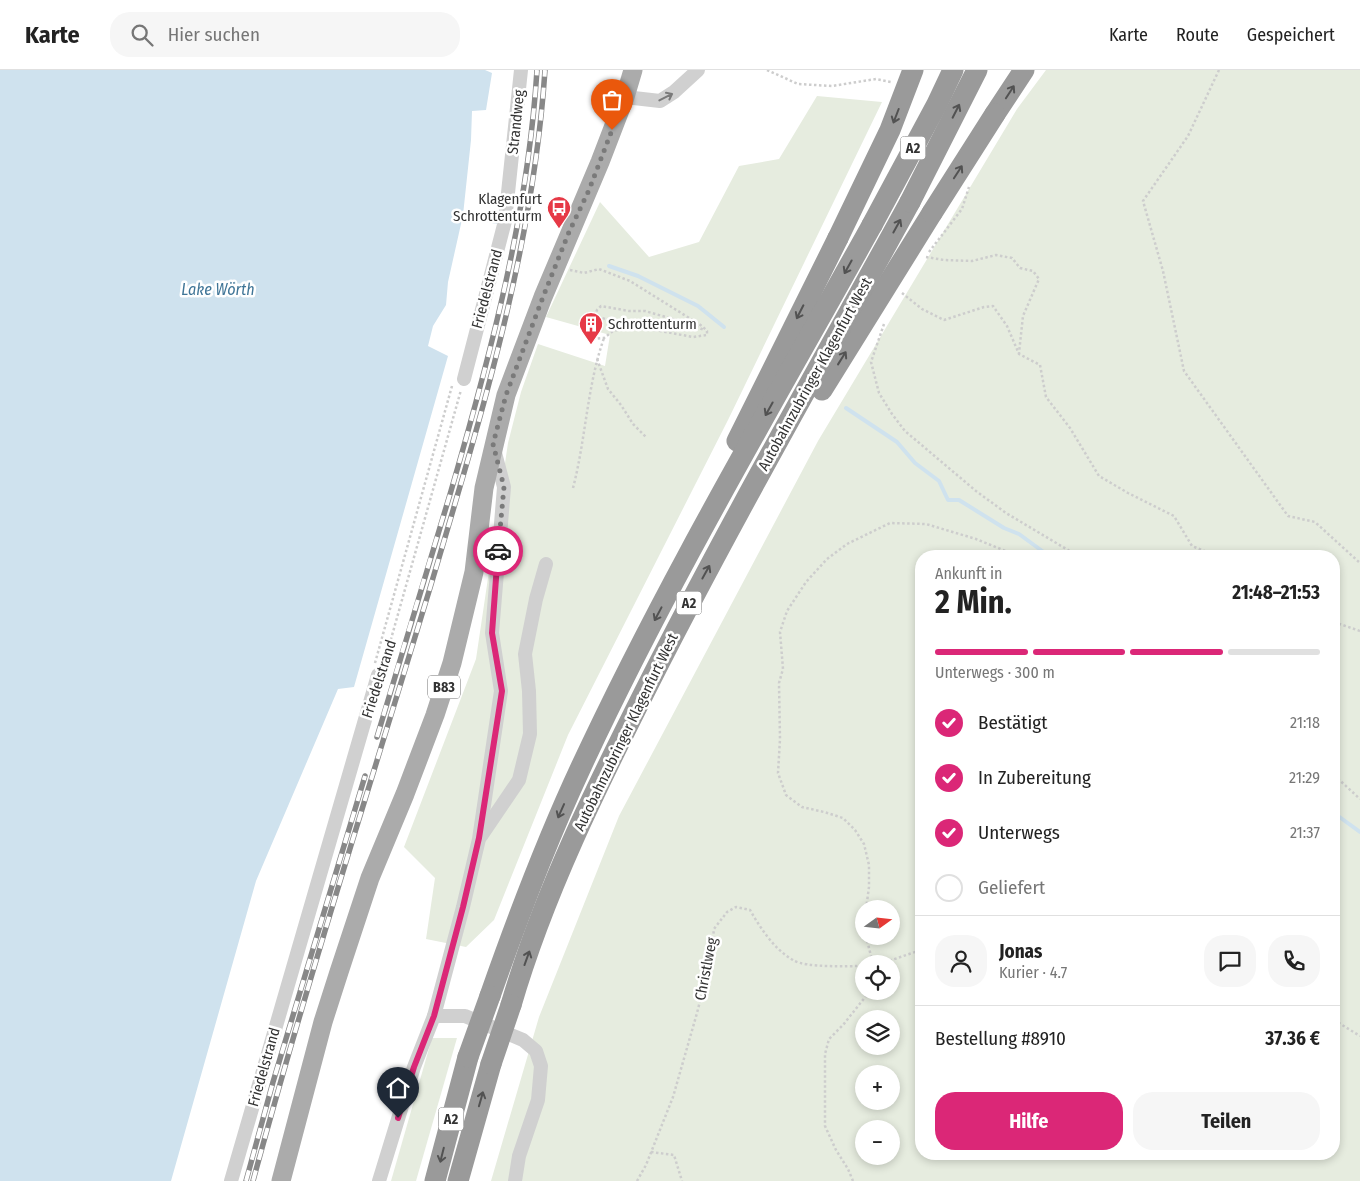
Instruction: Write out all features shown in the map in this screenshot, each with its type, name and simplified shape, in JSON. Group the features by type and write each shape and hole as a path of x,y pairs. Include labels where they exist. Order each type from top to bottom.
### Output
{"highway":[{"path":"719,501 732,450 890,130 913,70"},
{"name":"Autobahnzubringer Klagenfurt West","path":"435,1181 468,1057 516,923 581,766 688,555 872,225 953,70"},
{"name":"Autobahnzubringer Klagenfurt West","path":"458,1181 491,1064 556,880 612,756 685,611 910,202 978,70"},
{"path":"772,453 812,406 1024,70"}],"main road":[{"name":"B83","path":"280,1181 322,1022 370,878 409,785 452,663 474,572 484,488 506,395 569,232 589,190 625,97 633,70"}],"street":[{"name":"Strandweg","path":"510,174 521,70"},
{"path":"625,97 660,101 674,92 698,70"},
{"name":"Friedelstrand","path":"464,379 505,221 510,174"},
{"path":"379,1181 414,1067 434,1016 463,907 479,838 502,691 492,633 504,487 493,444"},
{"path":"479,838 518,780 530,734 529,691 524,654 536,598 546,564"},
{"name":"Friedelstrand","path":"231,1181 378,675"},
{"path":"434,1016 465,1016 524,1040 536,1051 541,1066 538,1100 519,1156 515,1181"}],"path":[{"path":"1219,70 1188,136 1143,201 1163,271 1184,371 1288,516 1315,522 1360,563"},
{"path":"921,264 962,209 971,182"},
{"path":"926,257 972,261 996,255 1012,258 1020,268 1033,271 1039,279 1023,316 1019,354"},
{"path":"556,266 584,273 599,269 630,280 707,331"},
{"path":"907,286 902,293 922,309 944,320 994,306 1007,326 1019,354 1040,365 1046,396 1070,428 1099,476 1174,516 1192,546 1202,550"},
{"path":"622,329 614,323 595,316 597,310 601,306 629,311 645,311 707,331"},
{"path":"886,317 871,362 879,393 905,431 976,491 1006,513 1068,550"},
{"path":"573,488 580,460 597,357 604,338 613,331 633,326 693,337 707,335 707,331"},
{"path":"592,339 604,338"},
{"path":"597,357 608,389 622,404 633,424 646,438"},
{"path":"378,675 374,664 452,386 464,379"},
{"name":"Friedelstrand","path":"378,675 386,659 464,379"},
{"path":"867,900 868,865 864,844 855,830 843,818 802,807 786,795 778,773 780,739 779,683 783,669 780,632 787,611 806,582 827,559 847,544 890,523 926,524 976,539 1003,550"},
{"path":"1340,624 1360,631"},
{"path":"1340,781 1360,799"},
{"name":"Christlweg","path":"637,1181 673,1097 710,962 714,929 726,912 736,908 750,910 775,946 795,962 834,967 855,966"},
{"path":"900,957 915,952"},
{"path":"852,1181 848,1169 836,1150 825,1126 825,1054 829,1039 863,1000"},
{"path":"1340,1024 1360,1036"},
{"path":"651,1152 674,1155 682,1181"}],"shaded area":[{"path":"1046,70 1360,70 1360,1181 491,1181 539,1017 619,816 818,441 1017,109"},
{"path":"817,96 882,102 728,420 568,735 494,920 466,947 426,939 435,878 404,847 476,659 508,443 521,392 538,344 605,366 610,335 546,317 600,202 649,257 699,242 739,166 779,159"},
{"path":"432,1038 457,1038 416,1181 391,1181"}],"water":[{"name":"Lake Wörth","path":"0,70 485,70 492,73 486,110 472,111 471,140 463,215 448,282 446,305 433,326 428,346 448,356 354,687 338,689 256,881 171,1181 0,1181"}],"waterway":[{"path":"463,215 497,222"},
{"path":"609,266 638,276 698,306 724,327"},
{"path":"846,408 897,442 915,463 939,481 948,500 959,500 1004,528 1019,534 1041,550"},
{"path":"1340,817 1360,832"}],"railway":[{"path":"377,737 451,491 506,283 525,177 537,70"},
{"path":"253,1181 317,958 430,588 486,396 517,268 529,203 539,137 545,70"},
{"path":"246,1181 273,1082 365,776"}],"way so far":[{"path":"498,551 504,487 493,444 506,395 569,232 589,190 612,130"}],"place":[{"name":"Klagenfurt Schrottenturm","path":"559,229"},
{"name":"Schrottenturm","path":"591,345"}],"route":[{"path":"398,1118 414,1067 434,1016 479,838 502,691 492,633 498,551"}]}
